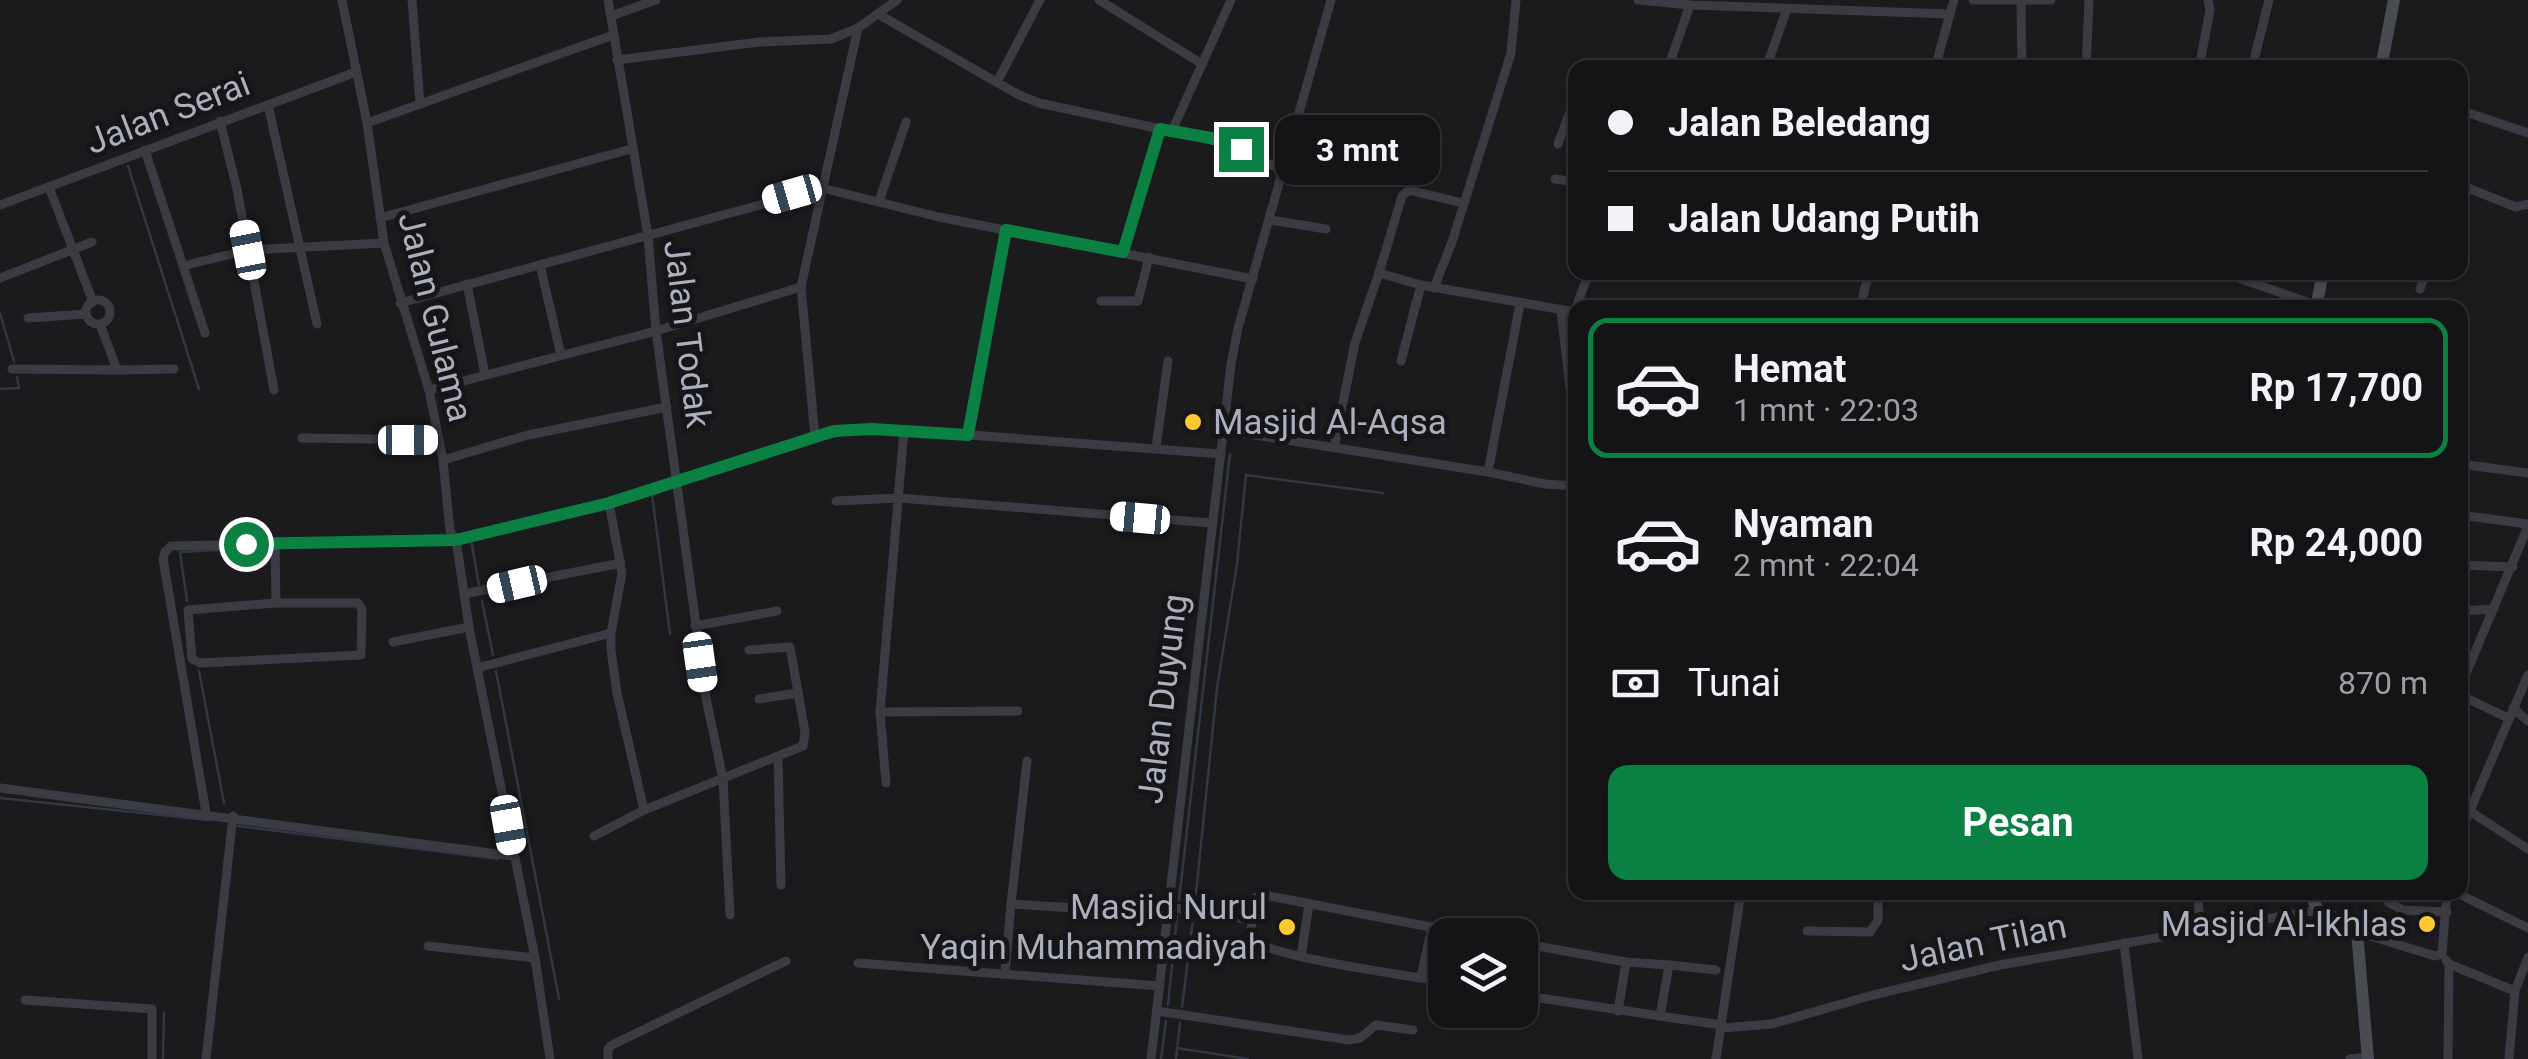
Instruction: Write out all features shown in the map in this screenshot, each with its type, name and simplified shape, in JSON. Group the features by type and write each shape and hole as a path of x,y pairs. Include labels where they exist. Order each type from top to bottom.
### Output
{"main road":[{"path":"2383,60 2394,0"},
{"path":"2313,900 2318,910 2357,932 2368,1058"}],"street":[{"name":"Jalan Gulama","path":"342,0 368,124 384,243 429,390 443,460 450,532 456,540 477,668 535,958 550,1059"},
{"path":"412,0 420,104"},
{"name":"Jalan Todak","path":"608,0 648,236 656,331 695,626 724,779 730,915"},
{"path":"611,16 656,0"},
{"path":"617,60 759,42 831,38 858,28 897,0"},
{"path":"997,82 1040,0"},
{"path":"1099,0 1202,64"},
{"path":"1172,131 1231,0"},
{"name":"Jalan Duyung","path":"1151,1059 1238,328 1331,0"},
{"path":"1434,288 1512,53 1516,0"},
{"path":"1638,0 1950,14"},
{"path":"1937,60 1954,0"},
{"path":"1973,0 2052,0"},
{"path":"2086,60 2089,0"},
{"path":"2201,60 2210,10 2208,0"},
{"path":"2254,60 2269,0"},
{"path":"2020,1 2022,60"},
{"path":"1671,60 1690,5"},
{"path":"1769,60 1787,9"},
{"path":"878,14 1039,103 1226,143 1284,172"},
{"path":"814,436 801,287 858,28"},
{"path":"368,124 613,35"},
{"name":"Jalan Serai","path":"0,204 356,72"},
{"path":"268,104 318,324"},
{"path":"2468,113 2528,132"},
{"path":"1558,144 1568,117"},
{"path":"220,121 274,390"},
{"path":"879,202 906,122"},
{"path":"1123,252 1160,129"},
{"path":"380,218 631,148"},
{"path":"145,150 205,333"},
{"path":"1554,179 1568,181"},
{"path":"49,188 93,302"},
{"path":"400,303 822,188 1006,230 1253,279"},
{"path":"2468,188 2516,206 2528,204"},
{"path":"1334,448 1355,343 1402,196 1409,190 1464,203"},
{"path":"1270,220 1326,230"},
{"path":"968,435 1006,230"},
{"path":"0,278 92,242"},
{"path":"184,266 248,250 384,243"},
{"path":"1101,301 1139,300 1149,257"},
{"path":"540,265 561,356"},
{"path":"1379,273 1421,286 1568,310"},
{"path":"2243,280 2299,300"},
{"path":"2420,289 2423,280"},
{"path":"467,284 484,375"},
{"path":"1402,361 1421,286"},
{"path":"429,390 656,331 801,287"},
{"path":"100,324 109,309 104,303 93,302 87,306 86,314 89,320 100,324 117,370"},
{"path":"1488,472 1520,304"},
{"path":"1561,311 1568,371"},
{"path":"28,318 86,314"},
{"path":"1156,448 1168,362"},
{"path":"12,369 174,369"},
{"path":"443,460 528,435 667,407"},
{"path":"206,813 163,556 167,548 456,540 609,503 814,436 849,430 904,430 1221,454"},
{"path":"886,784 880,712 904,430"},
{"path":"1223,430 1568,485"},
{"path":"302,438 439,440"},
{"path":"2468,465 2528,472"},
{"path":"836,501 899,498 1212,523"},
{"path":"609,503 622,583 611,633 617,694 644,810"},
{"path":"2468,515 2528,525 2468,671"},
{"path":"275,543 276,604"},
{"path":"464,594 621,564"},
{"path":"2468,565 2513,567"},
{"path":"358,602 362,609 361,655 200,662 192,659 188,610 276,604 358,602"},
{"path":"2468,610 2494,609"},
{"path":"695,626 776,612"},
{"path":"394,642 470,627"},
{"path":"477,668 611,633"},
{"path":"594,836 644,810 800,749 805,742 789,646 749,650"},
{"path":"2468,655 2474,655"},
{"path":"2528,675 2468,810 2528,848"},
{"path":"759,699 798,693"},
{"path":"2468,695 2528,721"},
{"path":"880,712 1018,712"},
{"path":"778,757 780,885"},
{"path":"1005,973 1027,761"},
{"path":"0,788 514,856"},
{"path":"206,1059 233,816"},
{"path":"1428,926 1261,894 1256,899 1250,938 1257,946 1301,957 1428,978"},
{"path":"2468,898 2528,928"},
{"path":"1716,1059 1740,900"},
{"path":"1808,931 1870,932 1878,920 1878,900"},
{"path":"2199,900 2201,928"},
{"path":"2388,900 2396,909 2447,912"},
{"path":"2447,900 2442,954 2448,964 2448,1059"},
{"path":"1011,904 1167,910 1252,920"},
{"path":"1301,957 1309,904"},
{"name":"Jalan Tilan","path":"1538,998 1718,1026 1772,1024 1873,994 2000,965 2318,910"},
{"path":"2357,932 2435,956 2442,954"},
{"path":"2124,943 2138,1059"},
{"path":"1421,977 1428,945"},
{"path":"428,946 535,958"},
{"path":"1538,947 1626,962 1716,970"},
{"path":"2509,1059 2515,991 2528,957"},
{"path":"608,1059 607,1052 612,1046 786,961"},
{"path":"1618,1011 1626,962"},
{"path":"858,963 1160,986"},
{"path":"2448,964 2515,991"},
{"path":"1660,1016 1668,965"},
{"path":"25,1000 152,1009 152,1059"},
{"path":"1157,1011 1349,1040 1360,1038 1376,1025 1414,1030"},
{"path":"2350,1059 2368,1058"}],"waterway":[{"path":"128,166 199,389"},
{"path":"0,313 14,361"},
{"path":"0,389 19,388 17,377"},
{"path":"1179,900 1230,454"},
{"path":"1195,903 1217,688 1237,564 1246,475 1383,493"},
{"path":"620,504 671,488"},
{"path":"652,494 670,634"},
{"path":"530,526 600,510"},
{"path":"471,540 479,585"},
{"path":"187,601 180,552 235,549"},
{"path":"482,601 493,655"},
{"path":"199,671 224,803"},
{"path":"496,671 559,999"},
{"path":"0,798 208,820"},
{"path":"238,826 498,859"},
{"path":"1168,1005 1177,916"},
{"path":"1182,1007 1193,919"},
{"path":"163,1059 164,1013"},
{"path":"1161,1059 1166,1021"},
{"path":"1176,1059 1180,1023"},
{"path":"1177,1048 1248,1059"}],"place":[{"name":"Masjid Al-Aqsa","path":"1193,422"},
{"name":"Masjid Al-Ikhlas","path":"2427,924"},
{"name":"Masjid Nurul Yaqin Muhammadiyah","path":"1287,927"}],"route":[{"path":"246,544 456,540 609,503 834,431 872,429 968,435 1006,230 1123,252 1160,129 1211,138 1241,149"}]}
